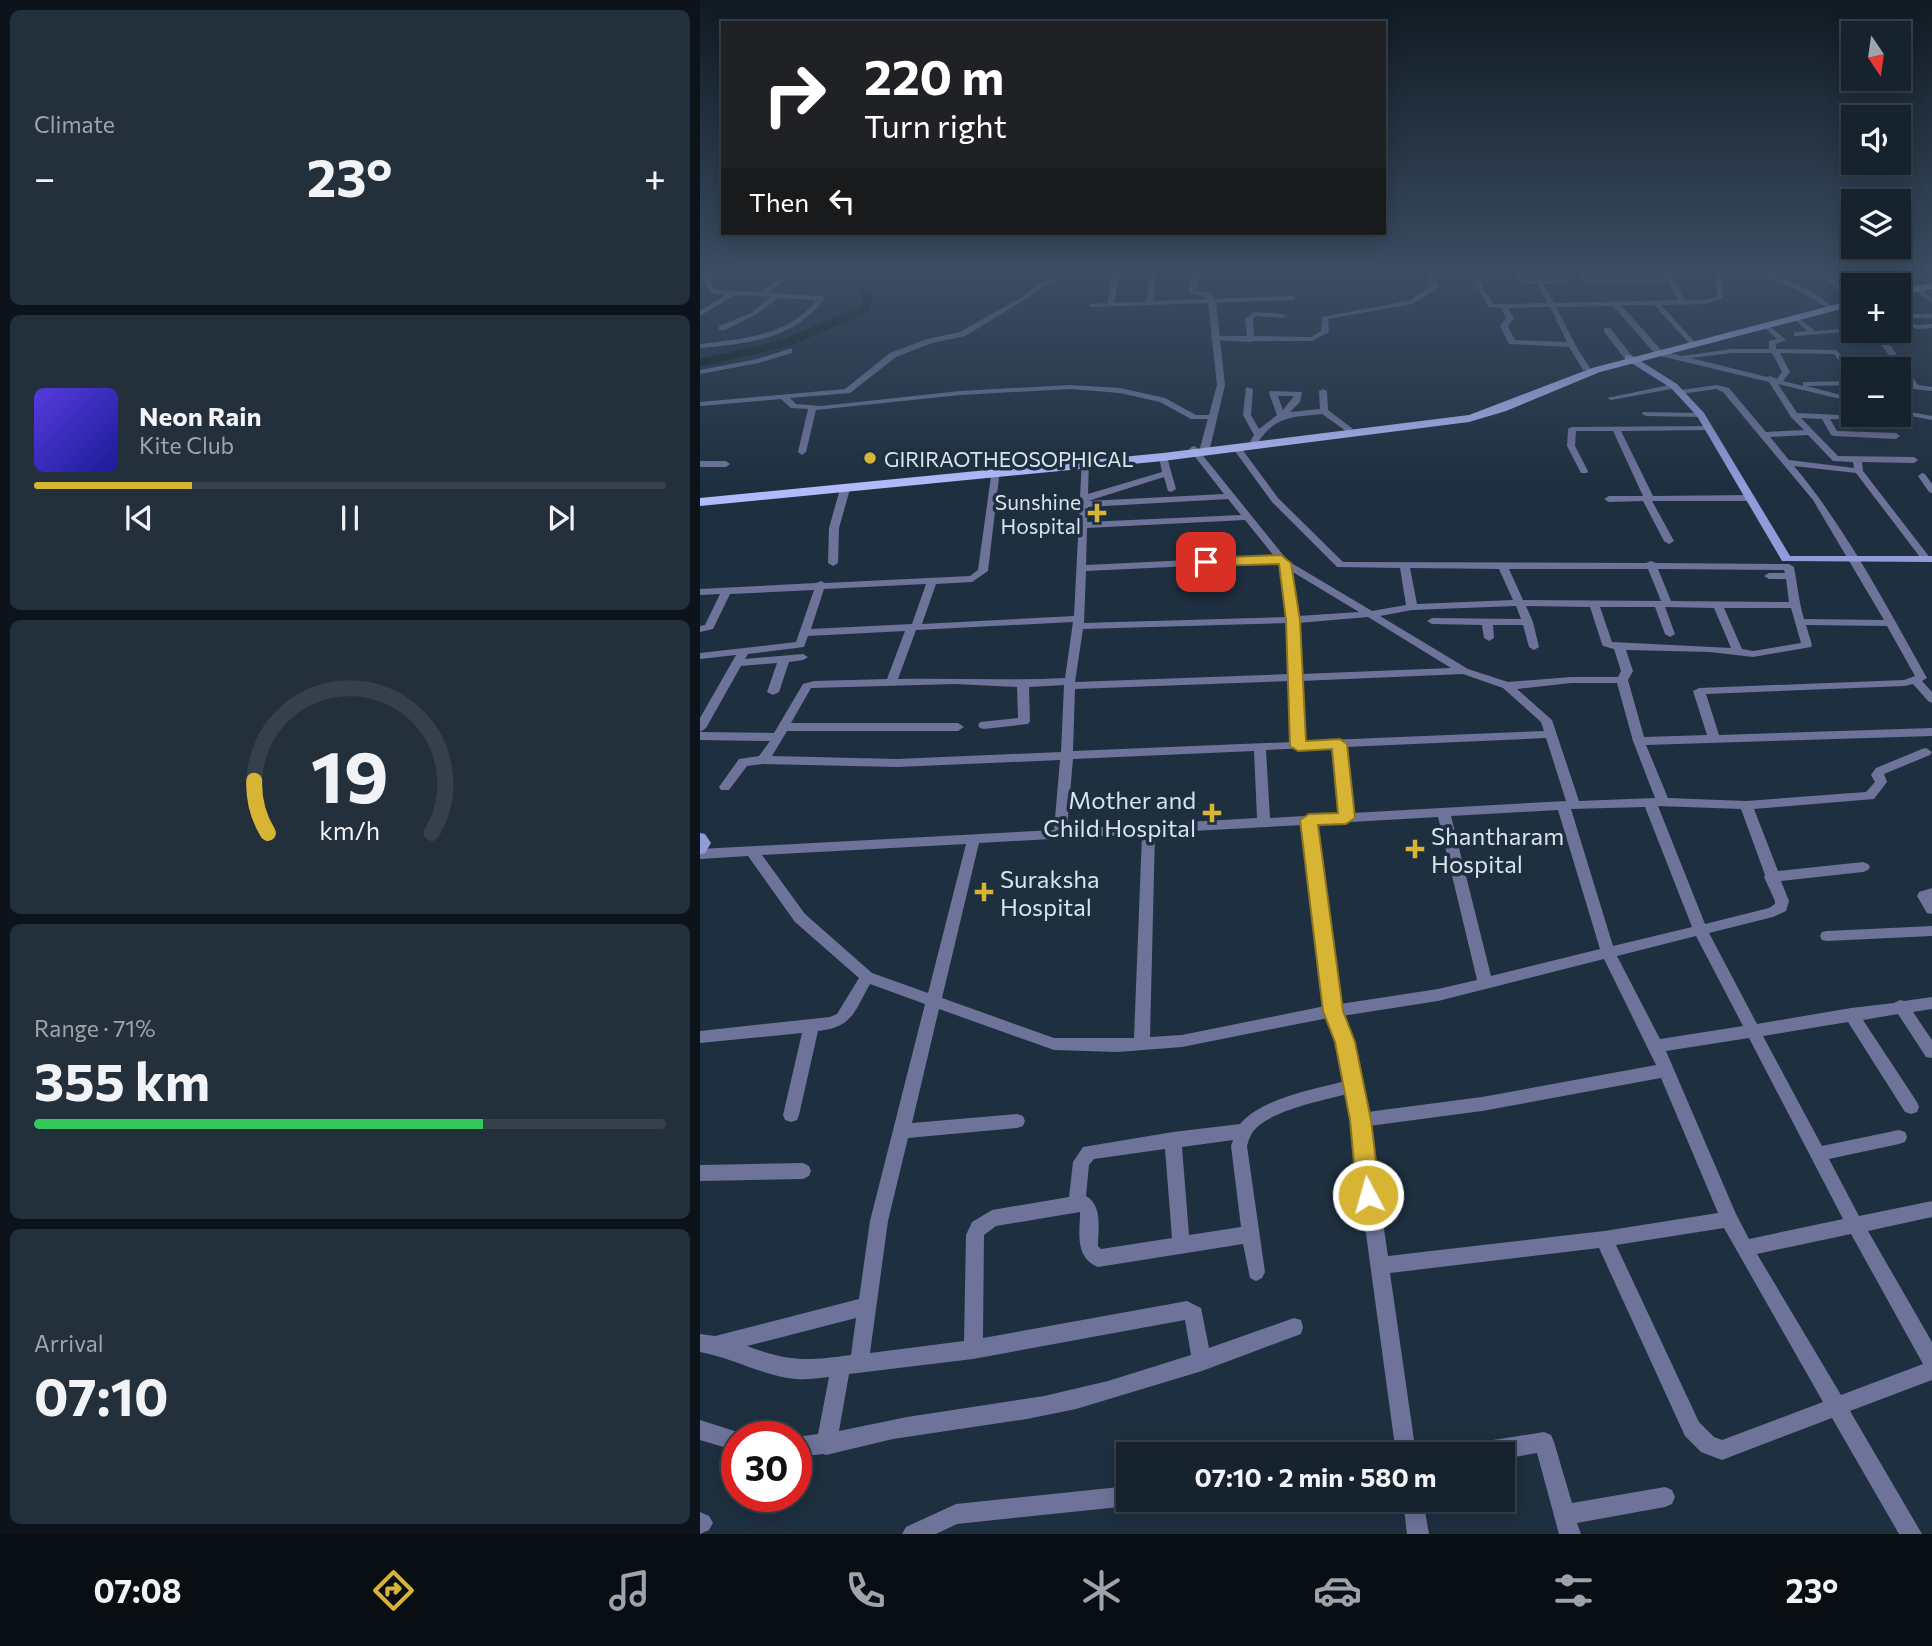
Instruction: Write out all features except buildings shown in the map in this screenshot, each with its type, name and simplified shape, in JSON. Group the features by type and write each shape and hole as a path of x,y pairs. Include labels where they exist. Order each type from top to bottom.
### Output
{"main road":[{"path":"1658,351 1690,342"},
{"path":"1086,463 1163,457 1256,438 1349,429 1483,410 1586,368 1699,342"},
{"path":"1630,358 1678,389 1701,415 1789,567 1855,561 1929,559"},
{"path":"700,500 1237,447 1469,418 1516,404 1575,376 1630,358"},
{"path":"700,500 845,489 996,472"}],"street":[{"path":"700,346 727,342"},
{"path":"700,404 850,390 902,350 934,342"},
{"path":"1215,342 1221,385 1213,417 1198,450 1230,496 1283,561 1371,614 1405,638 1464,671 1507,686 1546,720 1608,952 1656,1046 1729,1219 1744,1248 1911,1534"},
{"path":"1513,342 1573,345"},
{"path":"1571,342 1575,354 1586,368"},
{"path":"1617,342 1630,358"},
{"path":"1650,342 1658,351 1678,358 1780,380 1841,397"},
{"path":"1777,342 1772,343 1774,351 1786,372 1780,380"},
{"path":"700,372 759,361 789,351"},
{"path":"1678,358 1705,353 1774,351 1836,352 1841,359"},
{"path":"1770,378 1794,415 1836,459 1914,460"},
{"path":"1911,380 1916,387 1932,388"},
{"path":"1799,385 1841,382"},
{"path":"783,397 794,406 813,407 882,404 1037,385 1086,386 1144,396 1184,408 1194,417 1213,417"},
{"path":"1249,389 1247,415 1256,438 1281,416 1324,411 1349,429"},
{"path":"1611,398 1678,389 1724,389 1789,463 1855,561 1921,678 1905,683 1699,691 1714,739"},
{"path":"1323,391 1324,411"},
{"path":"802,452 813,407"},
{"path":"1646,414 1701,415"},
{"path":"1911,414 1932,418"},
{"path":"1794,415 1841,417"},
{"path":"1824,416 1834,433 1896,436"},
{"path":"1584,471 1571,446 1572,429 1709,428"},
{"path":"1616,429 1670,541"},
{"path":"1764,435 1810,432"},
{"path":"1237,447 1275,500 1312,534 1336,564 1789,567"},
{"path":"1163,457 1171,489"},
{"path":"1857,460 1859,471 1929,559"},
{"path":"1060,833 1070,684 1082,568 1086,463"},
{"path":"1789,463 1859,471"},
{"path":"700,464 726,464"},
{"path":"700,592 821,584 931,583 972,579 982,571 996,472"},
{"path":"1085,501 1167,473"},
{"path":"1922,476 1932,490"},
{"path":"833,563 834,528 845,489"},
{"path":"1085,501 1230,496"},
{"path":"1609,499 1748,498"},
{"path":"1163,521 1165,499"},
{"path":"1083,525 1248,517"},
{"path":"1082,568 1283,561"},
{"path":"1283,561 1293,620 1298,746"},
{"path":"1651,564 1670,634"},
{"path":"1404,565 1412,607"},
{"path":"1502,565 1528,622 1534,647"},
{"path":"1769,576 1789,567"},
{"path":"1594,603 1607,644 1619,647 1753,654 1807,645 1795,605 1789,567"},
{"path":"891,682 931,583"},
{"path":"700,656 797,646 821,584"},
{"path":"700,629 709,627 727,590"},
{"path":"804,633 1078,622 1293,620 1371,614 1412,607 1519,603 1795,605"},
{"path":"1718,605 1738,652"},
{"path":"1432,621 1455,627 1487,621 1528,622"},
{"path":"1487,621 1489,638"},
{"path":"1800,622 1891,623"},
{"path":"1619,647 1627,671 1622,680 1656,802 1700,930 1854,1223 1932,1361"},
{"path":"744,651 701,728 781,732 958,727"},
{"path":"737,663 803,657"},
{"path":"773,692 784,659"},
{"path":"763,760 807,686 955,681 1070,684 1464,671"},
{"path":"1507,686 1571,680 1622,680"},
{"path":"1915,680 1932,698"},
{"path":"984,725 1024,721 1023,684"},
{"path":"1639,741 1932,732"},
{"path":"725,788 743,762 763,760 897,763 1551,734"},
{"path":"1340,744 1346,818"},
{"path":"1260,748 1264,822"},
{"path":"701,846 752,852 1569,805 1656,802 1746,805 1870,796 1881,782 1877,775 1880,771 1926,752"},
{"path":"752,852 800,918 867,977 1054,1044 1142,1044 1182,1041 1333,1011 1438,995 1773,912 1781,907 1782,901 1746,805"},
{"path":"1444,814 1485,984"},
{"path":"1309,820 1333,1011 1345,1042 1360,1120 1404,1442"},
{"path":"1142,1044 1149,828"},
{"path":"826,1445 867,1306 879,1221 974,838"},
{"path":"1771,877 1863,867"},
{"path":"1932,892 1924,896 1932,909"},
{"path":"1827,936 1932,931"},
{"path":"700,1037 811,1026 842,1018 867,977"},
{"path":"1656,1046 1932,1003"},
{"path":"1900,1006 1932,1052"},
{"path":"1850,1014 1911,1107"},
{"path":"791,1115 811,1026"},
{"path":"1360,1120 1482,1104 1665,1070"},
{"path":"1256,1272 1239,1146 1244,1131 1253,1121 1270,1111 1354,1086"},
{"path":"902,1131 1017,1121"},
{"path":"1077,1203 1081,1162 1089,1152 1244,1131"},
{"path":"1819,1154 1899,1137"},
{"path":"1173,1139 1181,1246"},
{"path":"700,1173 803,1171"},
{"path":"973,1349 975,1235 978,1228 992,1218 1077,1203 1087,1205 1089,1249 1098,1258 1252,1234"},
{"path":"1744,1248 1854,1223 1932,1209"},
{"path":"1379,1266 1604,1239 1729,1219"},
{"path":"1604,1239 1692,1429 1708,1445 1722,1450 1932,1370"},
{"path":"709,1344 867,1306"},
{"path":"709,1344 786,1370 850,1365 973,1349 1187,1310 1194,1315 1202,1361"},
{"path":"812,1446 896,1428 1043,1407 1106,1391 1202,1361 1294,1327"},
{"path":"700,1430 721,1436"},
{"path":"1515,1445 1540,1440 1544,1442 1567,1525 1665,1497"},
{"path":"913,1534 956,1514 1116,1497"},
{"path":"1415,1512 1418,1534"}],"waterway":[{"path":"700,363 789,342"}],"place":[{"name":"GIRIRAOTHEOSOPHICAL","path":"870,458"},
{"name":"Sunshine Hospital","path":"1097,513"},
{"name":"Mother and Child Hospital","path":"1212,813"},
{"name":"Shantharam Hospital","path":"1415,849"},
{"name":"Suraksha Hospital","path":"984,892"}],"route":[{"path":"1206,562 1281,559 1285,563 1293,620 1298,746 1340,744 1346,818 1309,820 1333,1011 1345,1042 1360,1120 1368,1195"}]}
